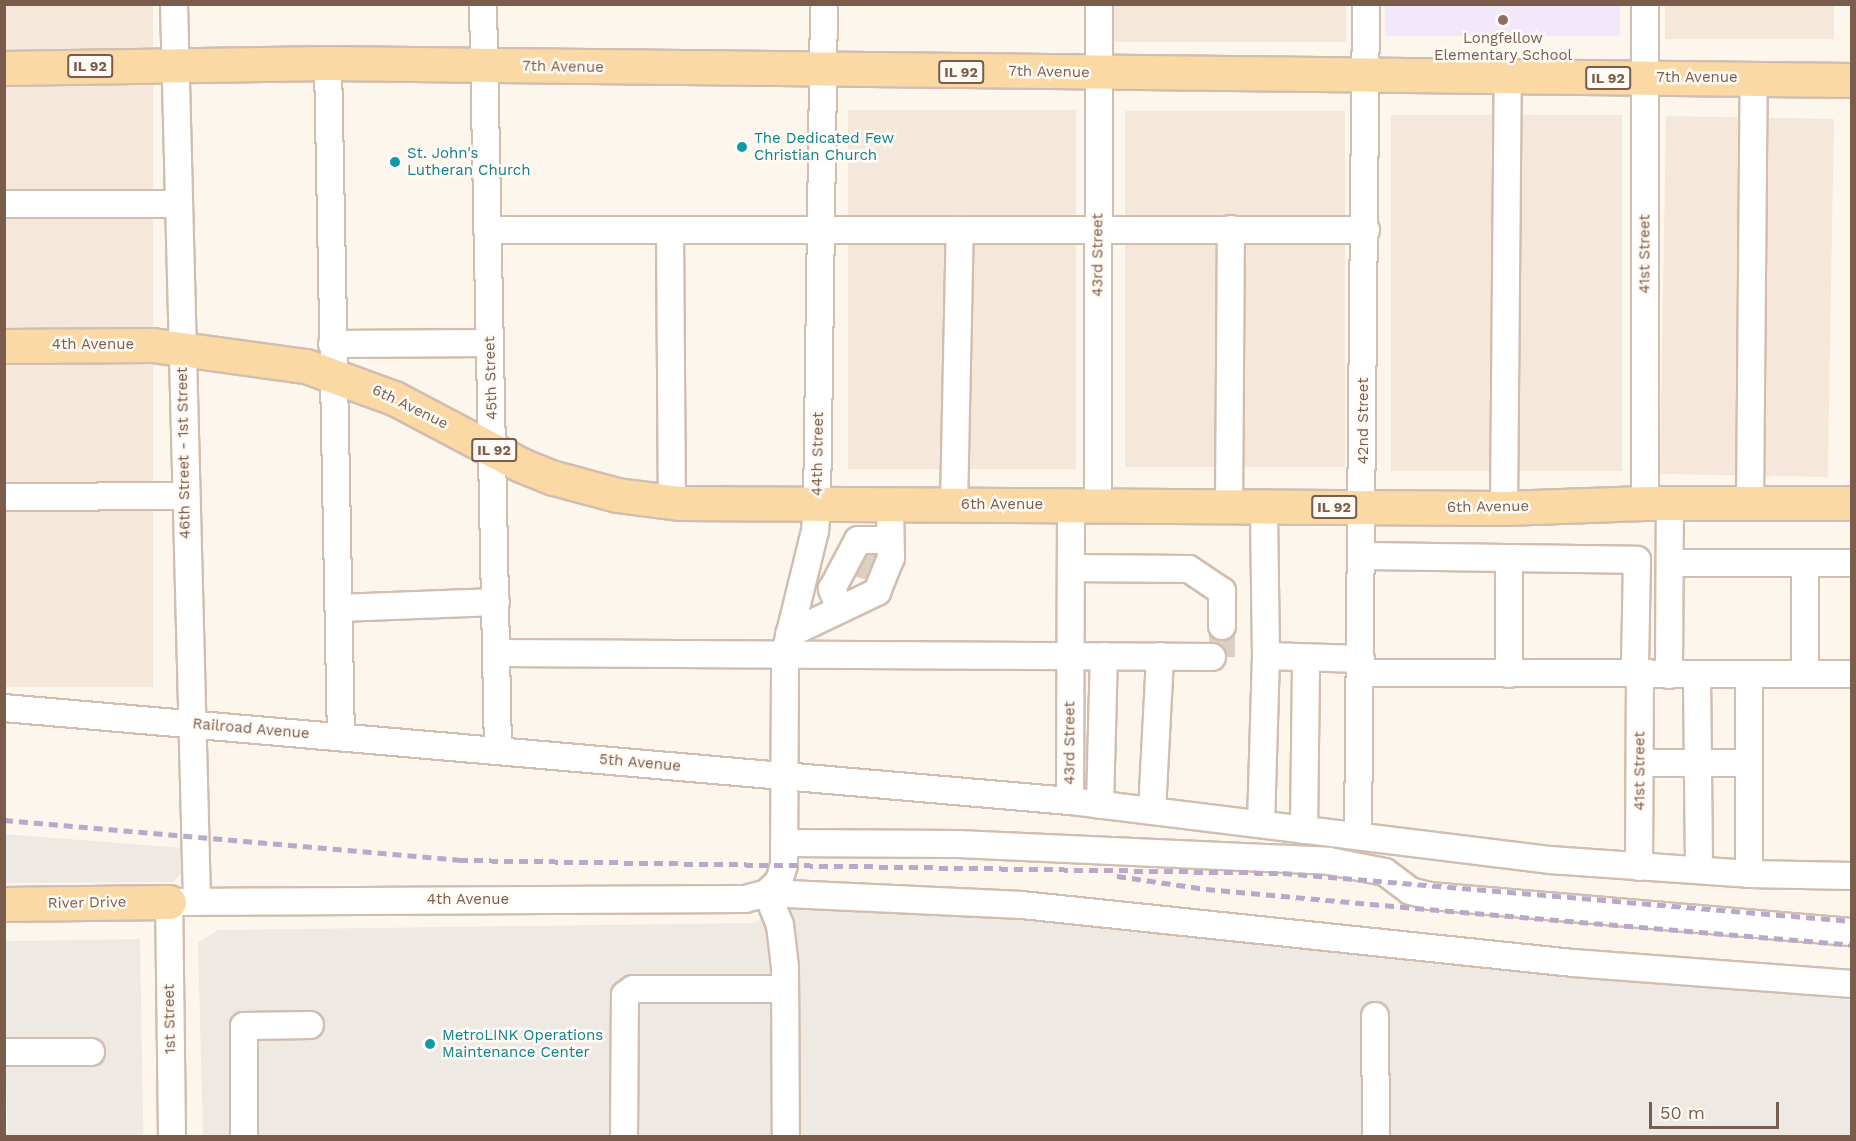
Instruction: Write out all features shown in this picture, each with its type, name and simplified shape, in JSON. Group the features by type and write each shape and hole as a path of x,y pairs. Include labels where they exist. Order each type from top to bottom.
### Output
{"main road":[{"name":"7th Avenue","path":"176,63 1851,80"},
{"name":"IL 92","path":"4,69 176,63"},
{"name":"4th Avenue","path":"4,346 152,345 182,350"},
{"name":"6th Avenue","path":"182,350 277,360 332,359 394,398 493,450 554,478 617,495 672,502 817,506 1504,508 1658,503 1851,503"},
{"name":"River Drive","path":"4,904 183,902"}],"street":[{"name":"46th Street - 1st Street","path":"174,4 185,496 194,724 183,902"},
{"name":"45th Street","path":"483,4 498,751"},
{"name":"44th Street","path":"767,892 782,873 784,843 782,776 787,644 805,572 817,506 824,4"},
{"name":"43rd Street","path":"1070,801 1071,568 1084,506 1098,229 1099,4"},
{"name":"42nd Street","path":"1358,837 1366,230 1366,4"},
{"name":"41st Street","path":"1645,4 1645,78 1658,503 1670,563 1669,675"},
{"path":"328,63 341,737"},
{"path":"1504,508 1508,76"},
{"path":"1750,504 1754,78"},
{"path":"4,204 179,204"},
{"path":"1229,507 1231,229"},
{"path":"487,230 1366,230"},
{"path":"670,230 672,502"},
{"path":"954,505 960,230"},
{"name":"6th Avenue","path":"332,359 490,343"},
{"path":"4,497 185,496"},
{"path":"787,644 836,599 866,567 891,558 890,505"},
{"path":"1261,824 1266,656 1264,507"},
{"path":"836,599 877,592 858,540 890,540"},
{"path":"1361,556 1509,558 1509,674"},
{"name":"41st Street","path":"1509,558 1636,560 1635,669 1640,675 1639,867"},
{"path":"1670,563 1851,563"},
{"path":"1805,563 1805,674"},
{"path":"1071,568 1189,569 1222,591 1222,626"},
{"path":"805,572 836,599"},
{"path":"339,608 496,602"},
{"path":"496,653 787,644 1071,655 1212,657"},
{"path":"1100,805 1104,656"},
{"path":"1152,811 1160,656"},
{"path":"1266,656 1306,658 1361,666 1509,674 1851,674"},
{"path":"1304,830 1306,658"},
{"path":"1697,675 1699,856"},
{"path":"1749,675 1749,874"},
{"name":"Railroad Avenue","path":"4,708 498,751"},
{"name":"5th Avenue","path":"498,751 1070,801 1358,837 1639,867 1749,874 1851,876"},
{"path":"1640,762 1749,763"},
{"path":"784,843 946,844 1329,861 1385,872 1410,891 1430,896 1851,932"},
{"path":"767,892 780,926 784,989 786,1137"},
{"name":"4th Avenue","path":"183,902 745,899 767,892 1022,905 1561,962 1851,984"},
{"name":"1st Street","path":"172,1137 183,902"},
{"path":"624,1137 625,994 633,989 784,989"},
{"path":"1375,1016 1376,1137"},
{"path":"244,1137 244,1026 310,1025"},
{"path":"4,1052 91,1052"}],"shaded area":[{"path":"4,5 153,5 153,687 4,687"},
{"path":"1110,5 1346,5 1346,42 1110,42"},
{"name":"Longfellow Elementary School","path":"1385,5 1620,5 1620,36 1385,36"},
{"path":"1665,5 1834,5 1834,39 1665,39"},
{"path":"848,110 1076,110 1076,469 848,469"},
{"path":"1125,111 1345,111 1345,467 1125,467"},
{"path":"1391,115 1622,115 1622,471 1391,471"},
{"path":"1666,116 1834,119 1828,477 1660,474"},
{"path":"4,834 182,848 183,871 174,882 5,883"},
{"path":"782,906 973,912 1851,1000 1851,1136 203,1136 198,943 218,930 754,923"},
{"path":"140,939 143,1136 7,1136 4,941"}],"tunnel":[{"path":"855,563 876,569"},
{"path":"1212,657 1222,657 1222,626"}],"railway":[{"path":"4,820 459,860 1283,873 1852,921"},
{"path":"1117,876 1206,889 1852,945"}],"place":[{"name":"Longfellow Elementary School","path":"1503,20"},
{"name":"The Dedicated Few Christian Church","path":"742,147"},
{"name":"St. John's Lutheran Church","path":"395,162"},
{"name":"MetroLINK Operations Maintenance Center","path":"430,1044"}]}
